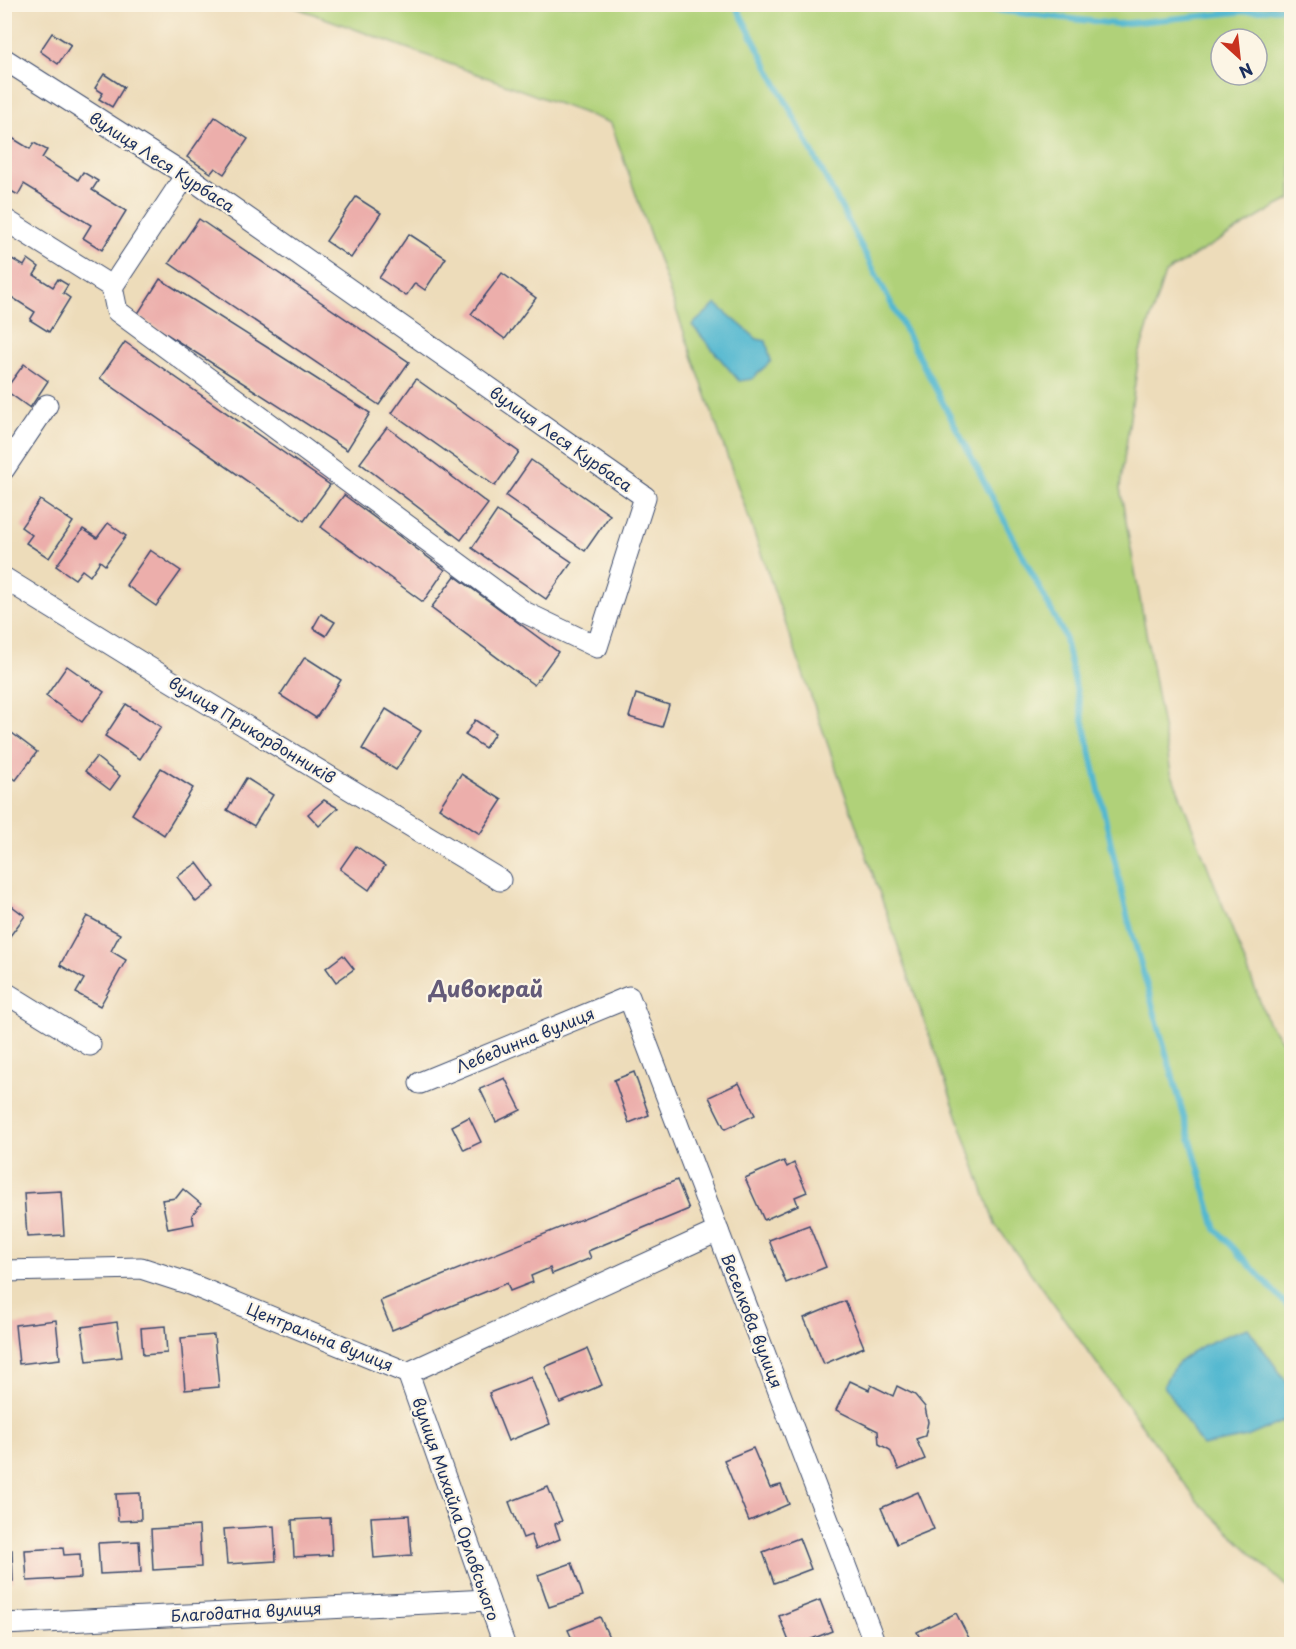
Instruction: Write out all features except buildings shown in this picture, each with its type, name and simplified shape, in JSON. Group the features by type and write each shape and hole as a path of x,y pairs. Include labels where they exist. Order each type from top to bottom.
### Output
{"street":[{"name":"вулиця Леся Курбаса","path":"4,59 186,175 645,497 597,647 524,612 117,311 112,287"},
{"path":"4,219 112,287 186,175"},
{"path":"4,470 47,405"},
{"name":"вулиця Прикордонників","path":"4,578 500,880"},
{"path":"4,992 90,1045"},
{"name":"Лебединна вулиця","path":"420,1083 629,997"},
{"name":"Веселкова вулиця","path":"629,997 874,1644"},
{"name":"Центральна вулиця","path":"4,1271 141,1268 187,1283 408,1373 718,1231"},
{"name":"вулиця Михайла Орловського","path":"408,1373 504,1644"},
{"name":"Благодатна вулиця","path":"4,1624 488,1600"}],"green space":[{"path":"289,5 1291,5 1291,199 1165,273 1139,355 1120,488 1171,772 1268,1022 1291,1053 1291,1591 1198,1502 995,1224 611,123"}],"water":[{"path":"716,304 757,339 766,341 771,361 752,379 739,381 692,325"},
{"path":"1248,1328 1291,1388 1291,1418 1247,1437 1202,1446 1164,1386 1169,1374 1187,1355 1223,1336"}],"waterway":[{"path":"735,4 1064,635 1128,919 1216,1229 1292,1311"},
{"path":"939,4 1117,24 1292,7"}],"district":[{"name":"Дивокрай","path":"486,989"}]}
